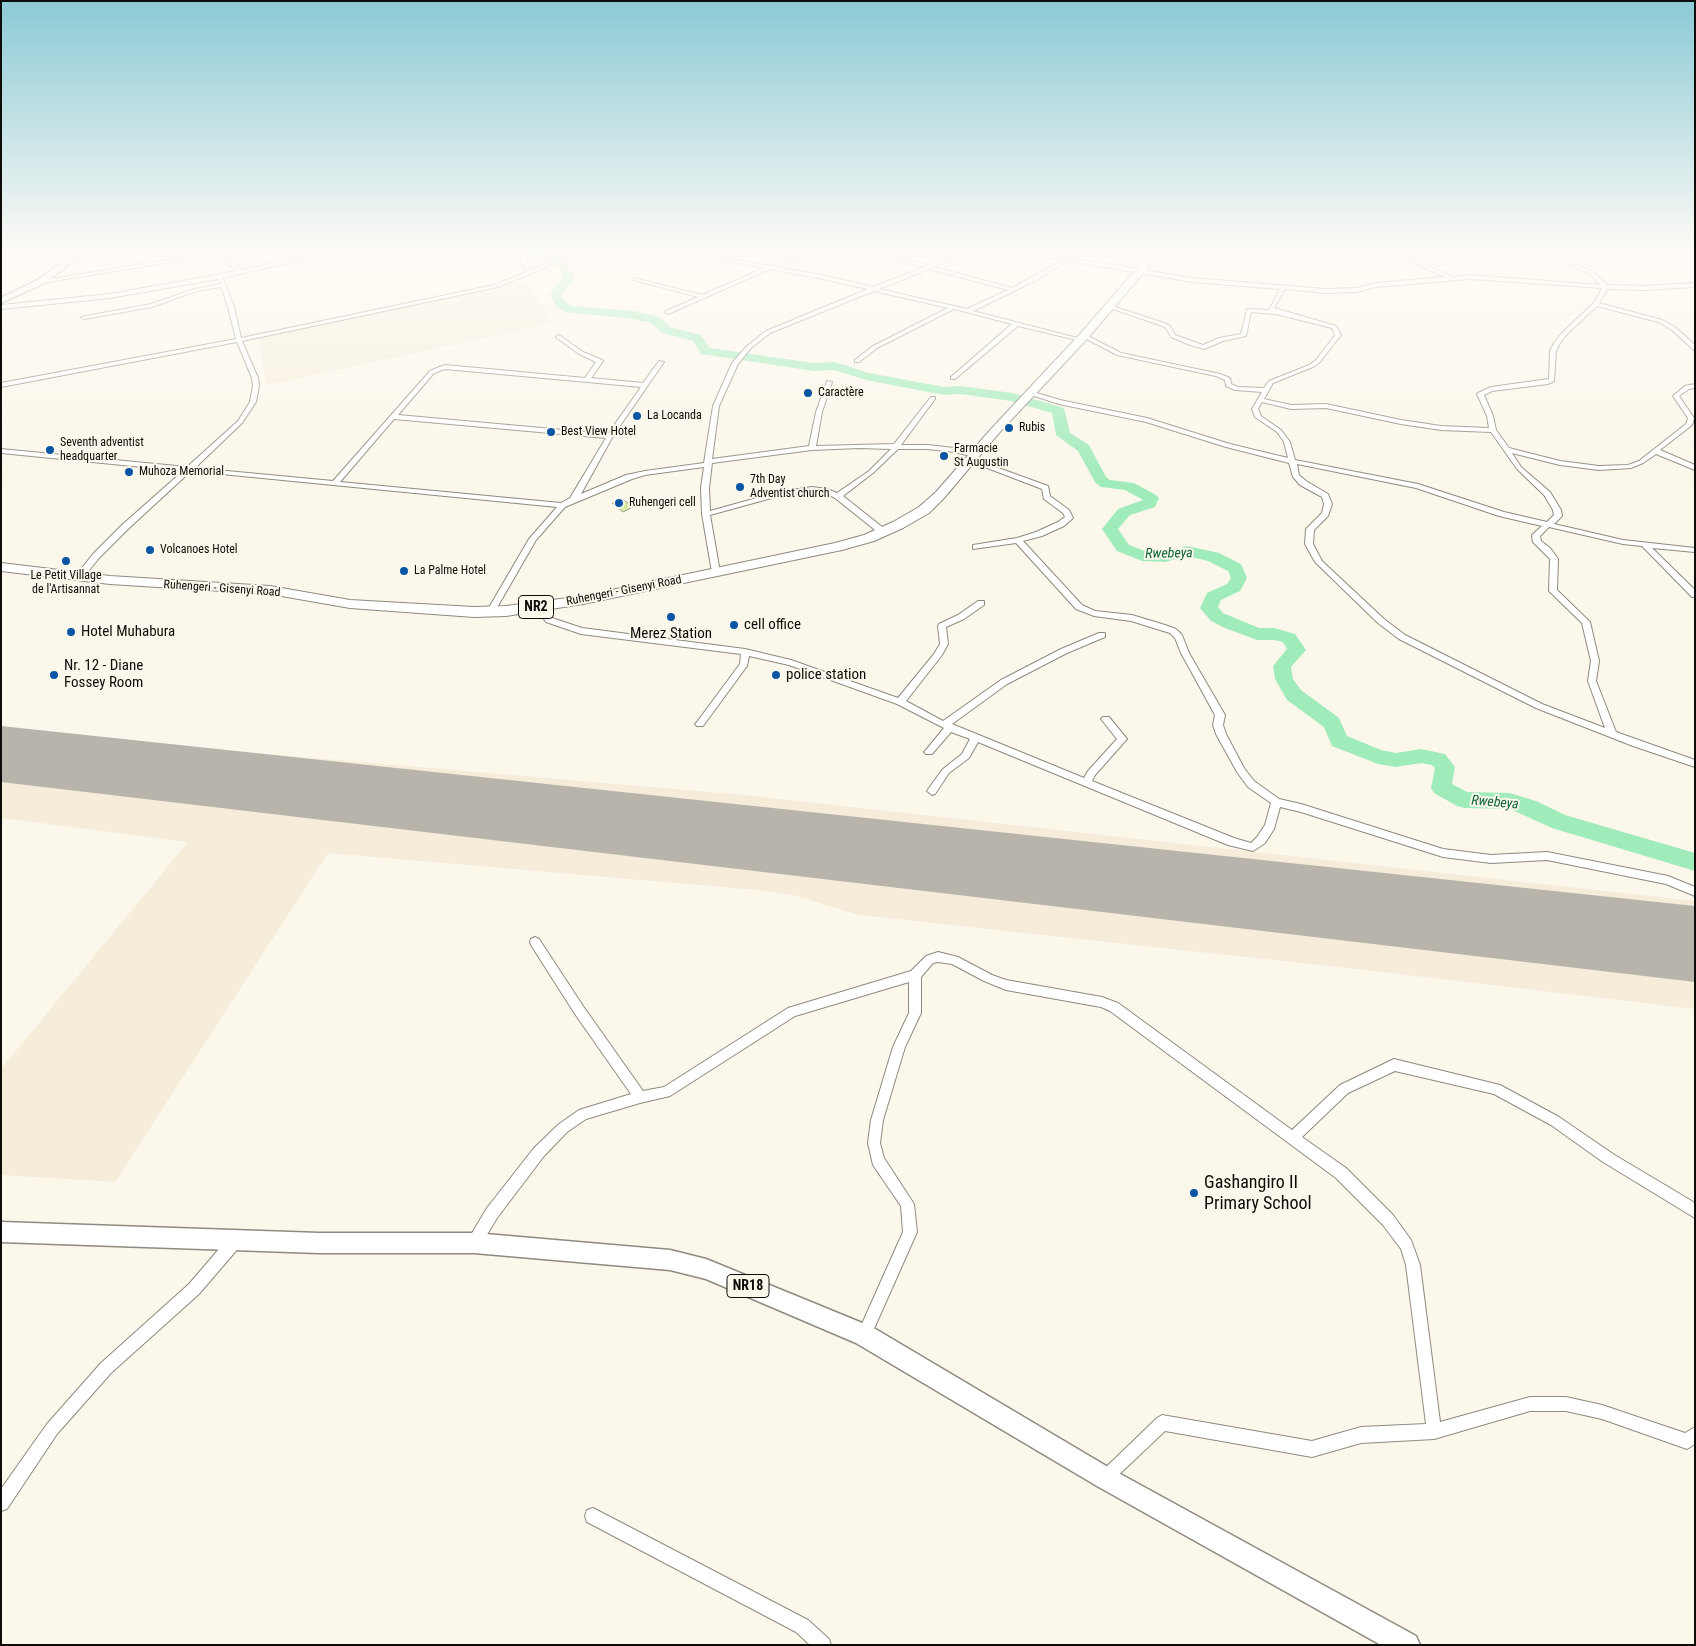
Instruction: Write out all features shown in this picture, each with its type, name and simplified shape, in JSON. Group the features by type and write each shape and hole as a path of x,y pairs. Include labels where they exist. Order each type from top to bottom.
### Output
{"highway":[{"name":"NR2","path":"1029,395 1090,329"},
{"name":"Ruhengeri - Gisenyi Road","path":"1,567 141,583 270,590 312,599 350,604 456,612 540,607 583,600 837,547 883,532 924,510 1029,395"}],"main road":[{"name":"NR18","path":"1,1232 319,1243 474,1243 670,1260 706,1268 864,1335 1105,1478 1397,1642"}],"street":[{"path":"80,576 96,556 240,422 253,402 256,386 255,378 236,329"},
{"path":"1,385 281,329"},
{"path":"716,572 706,514 704,488 716,406 735,363 749,347 775,329"},
{"path":"857,362 875,346 910,329"},
{"path":"953,378 1010,329"},
{"path":"1039,329 1082,338 1119,354 1218,375 1228,379 1228,385 1237,389 1266,390"},
{"path":"1169,329 1173,336 1204,347 1221,339 1244,335 1245,329"},
{"path":"1335,329 1338,334 1318,361 1300,371 1270,382 1255,409 1258,416 1279,431 1287,442 1296,474 1303,483 1325,496 1328,504 1325,514 1310,529 1309,544 1319,562 1381,621 1402,636 1510,693 1612,735 1695,764"},
{"path":"1570,329 1557,343 1553,351 1552,380 1491,389 1480,394 1490,416 1493,430 1519,468 1546,494 1557,510 1558,516 1536,535 1537,542 1554,559 1553,591 1586,622 1595,661 1592,681 1612,735"},
{"path":"1674,329 1695,349"},
{"path":"1,381 239,337"},
{"path":"559,337 581,353 600,360 587,380"},
{"path":"573,500 610,436 661,362"},
{"path":"336,482 432,372 444,367 645,385"},
{"path":"812,448 819,412 829,382"},
{"path":"1508,450 1560,463 1599,468 1629,467 1641,462 1692,426 1691,418 1676,396 1687,387 1695,386"},
{"path":"1029,395 1147,420 1228,446 1291,461 1418,486 1502,514 1623,542 1695,550"},
{"path":"838,496 871,472 896,447 933,398"},
{"path":"1261,400 1291,407 1326,406 1401,422 1441,428 1493,430"},
{"path":"393,417 610,436"},
{"path":"491,611 533,539 562,505 645,473 812,448 928,447 954,450 1046,488 1046,497 1066,512 1068,518 1061,524 1039,534 1018,540 976,547"},
{"path":"1,451 562,505"},
{"path":"1656,451 1695,468"},
{"path":"706,514 778,494 804,490 827,491 838,496 883,532"},
{"path":"1018,540 1079,607 1094,613 1132,618 1173,631 1179,637 1185,653 1220,715 1218,725 1221,734 1240,770 1251,784 1276,802 1301,808 1443,853 1491,859 1547,856 1668,880 1695,892"},
{"path":"1645,545 1695,595"},
{"path":"900,702 938,655 944,644 942,626 961,617 981,603"},
{"path":"540,607 549,620 582,631 745,652 791,663 900,702 947,726 1232,842 1253,847 1261,840 1270,826 1276,802"},
{"path":"929,752 947,726 1004,682 1064,651 1102,635"},
{"path":"700,724 744,664 745,652"},
{"path":"1087,782 1091,773 1122,739 1106,719"},
{"path":"932,791 946,771 966,756 976,737"},
{"path":"535,942 579,1010 640,1097"},
{"path":"474,1243 492,1213 539,1152 563,1128 583,1114 640,1097 666,1092 792,1012 915,975 930,959 954,960 1006,985 1102,1002 1114,1007 1341,1173 1388,1220 1406,1245 1413,1265 1434,1431"},
{"path":"864,1335 910,1232 907,1204 878,1161 874,1143 877,1120 898,1047 916,1013 915,975"},
{"path":"1293,1137 1344,1089 1394,1065 1496,1089 1555,1122 1608,1158 1695,1211"},
{"path":"1,1502 52,1429 106,1368 194,1289 237,1239"},
{"path":"1105,1478 1162,1423 1312,1449 1361,1435 1434,1431 1530,1404 1566,1404 1602,1412 1687,1442 1695,1434"},
{"path":"593,1516 802,1626 823,1645"}],"shaded area":[{"path":"299,329 527,329 267,385 257,338"},
{"path":"1,731 744,795 1695,901 1695,1009 1365,970 859,915 792,895 757,890 328,853 115,1182 1,1175 1,1069 188,842 1,818"}],"building":[{"name":"Ruhengeri cell","path":"621,499 633,507 623,512 612,503"}],"waterway":[{"name":"Rwebeya","path":"665,329 697,338 706,351 814,367 835,366 866,376 944,391 960,390 1013,397 1059,411 1063,435 1084,448 1100,479 1106,484 1129,486 1151,498 1149,504 1124,512 1110,529 1123,548 1142,556 1165,557 1187,551 1213,557 1235,568 1239,578 1234,587 1213,597 1209,608 1217,617 1257,634 1274,634 1289,638 1297,650 1282,666 1284,679 1294,695 1332,723 1339,741 1378,757 1396,760 1421,756 1438,759 1445,767 1441,788 1464,800 1510,801 1529,807 1544,816 1560,822 1695,862"}],"runway":[{"path":"1,754 1695,944"}],"place":[{"name":"Caractère","path":"808,393"},
{"name":"La Locanda","path":"637,416"},
{"name":"Rubis","path":"1009,428"},
{"name":"Best View Hotel","path":"551,432"},
{"name":"Seventh adventist headquarter","path":"50,450"},
{"name":"Farmacie St Augustin","path":"944,456"},
{"name":"Muhoza Memorial","path":"129,472"},
{"name":"7th Day Adventist church","path":"740,487"},
{"name":"Ruhengeri cell","path":"619,503"},
{"name":"Volcanoes Hotel","path":"150,550"},
{"name":"Le Petit Village de l'Artisannat","path":"66,561"},
{"name":"La Palme Hotel","path":"404,571"},
{"name":"Merez Station","path":"671,617"},
{"name":"cell office","path":"734,625"},
{"name":"Hotel Muhabura","path":"71,632"},
{"name":"Nr. 12 - Diane Fossey Room","path":"54,675"},
{"name":"police station","path":"776,675"},
{"name":"Gashangiro II Primary School","path":"1194,1193"}]}
